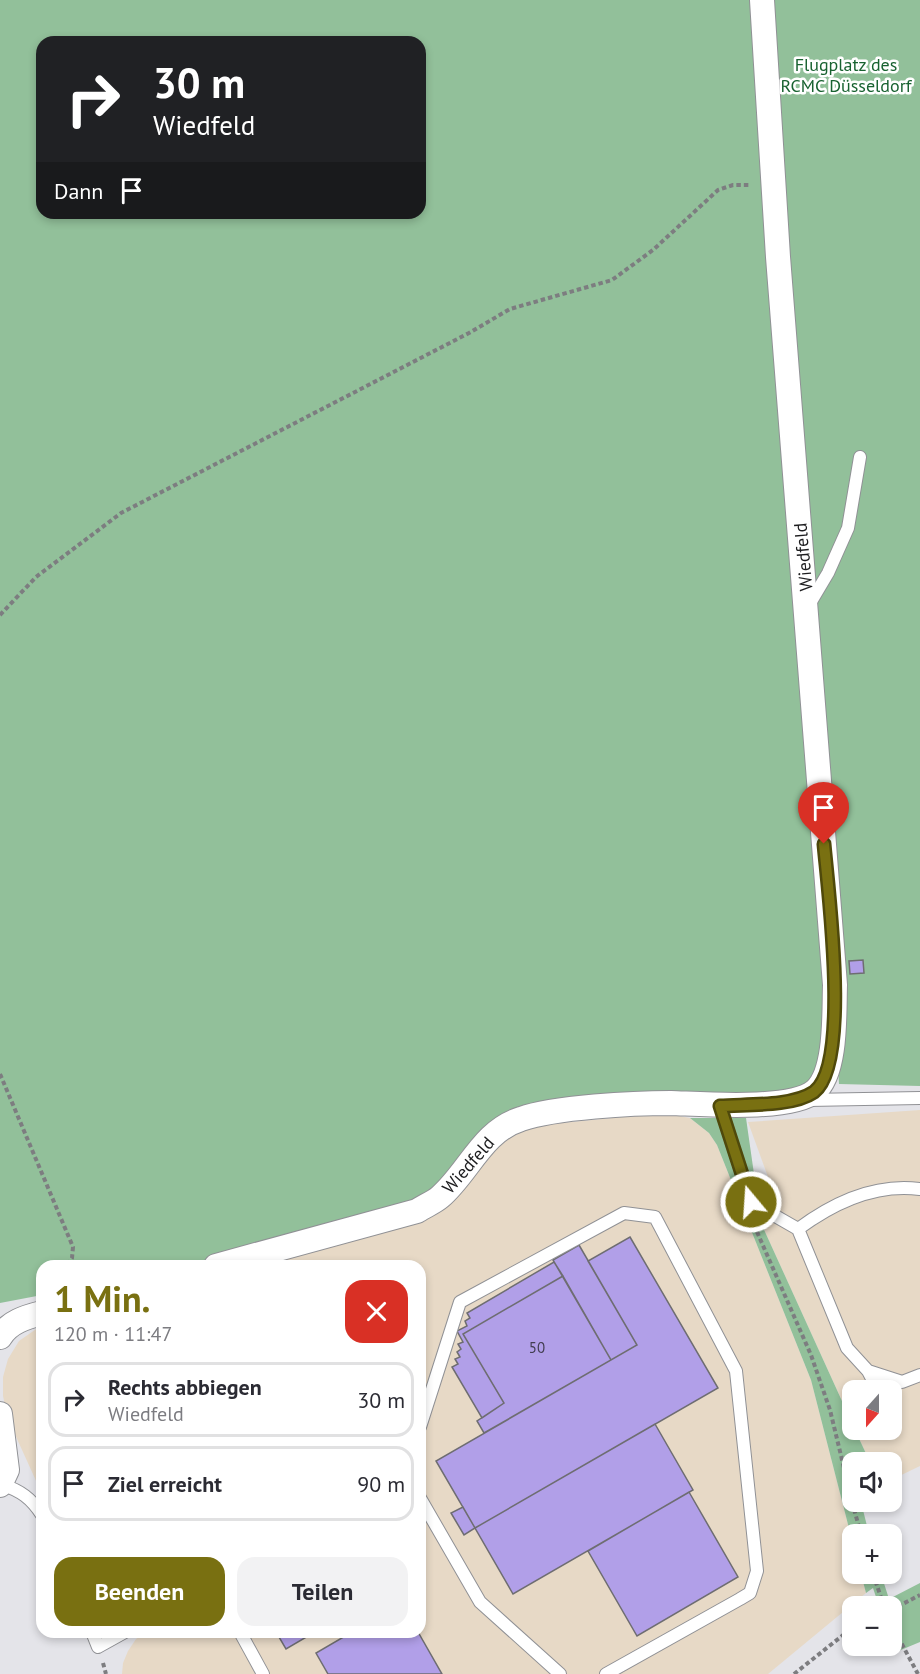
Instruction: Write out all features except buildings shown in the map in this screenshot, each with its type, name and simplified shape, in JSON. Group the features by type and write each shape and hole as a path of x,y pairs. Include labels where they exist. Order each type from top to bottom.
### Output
{"street":[{"name":"Wiedfeld","path":"238,1260 417,1211 440,1197 491,1135 520,1119 593,1108 658,1104 720,1106 798,1100 816,1090 828,1066 834,1041 835,986 762,0"},
{"path":"0,1337 5,1329 24,1317 36,1314"},
{"path":"0,1414 7,1470 1,1485"}],"lane":[{"path":"807,609 828,573 848,528 860,457"},
{"name":"Wiedfeld","path":"798,1100 920,1098"},
{"path":"720,1106 751,1202 798,1229 847,1348 868,1371 873,1380"},
{"path":"798,1229 822,1211 860,1194 909,1187 920,1189"},
{"path":"426,1408 460,1302 624,1213 655,1217 736,1371 757,1571 750,1593 606,1674"},
{"path":"868,1371 902,1382 920,1375"},
{"path":"1,1485 22,1492 36,1505"},
{"path":"426,1508 480,1602 560,1674"},
{"path":"94,1638 98,1647 114,1638"},
{"path":"243,1638 263,1674"}],"path":[{"path":"0,615 36,577 120,513 469,333 510,309 612,280 653,250 718,190 733,185 774,184"},
{"path":"0,1074 73,1247 70,1260"},
{"path":"751,1202 752,1221 811,1354 830,1410 842,1460"},
{"path":"902,1604 920,1595"},
{"path":"794,1674 842,1636"},
{"path":"902,1644 918,1674"}],"shaded area":[{"path":"920,1110 920,1466 902,1475 902,1452 865,1452 860,1440 902,1440 902,1380 842,1380 842,1401 761,1223 776,1199 748,1122"},
{"path":"663,1113 690,1118 709,1133 717,1145 811,1380 842,1501 842,1512 845,1512 848,1524 842,1524 842,1584 864,1584 866,1593 862,1596 842,1596 842,1613 768,1674 122,1674 123,1663 128,1651 138,1638 426,1638 426,1260 272,1260 413,1224 436,1214 453,1200 499,1144 531,1126"},
{"path":"36,1329 36,1481 8,1419 3,1396 3,1377 8,1359 19,1341"}],"green space":[{"path":"0,0 757,0 830,989 824,1051 815,1078 789,1095 543,1107 430,1192 367,1220 206,1260 36,1260 36,1296 0,1303"},
{"name":"Flugplatz des RCMC Düsseldorf","path":"768,0 920,0 920,1086 839,1084"},
{"path":"690,1118 746,1118 761,1223 842,1401 842,1440 860,1440 865,1452 842,1452 842,1501 811,1380 717,1145 709,1133"},
{"path":"845,1512 864,1512 866,1524 848,1524"},
{"path":"920,1583 920,1642 902,1650 902,1596 895,1596"},
{"path":"864,1584 884,1584 888,1596 876,1596 873,1588 866,1593"}],"route":[{"path":"751,1202 720,1106 798,1100 816,1090 828,1066 834,1041 835,986 824,844"}]}
